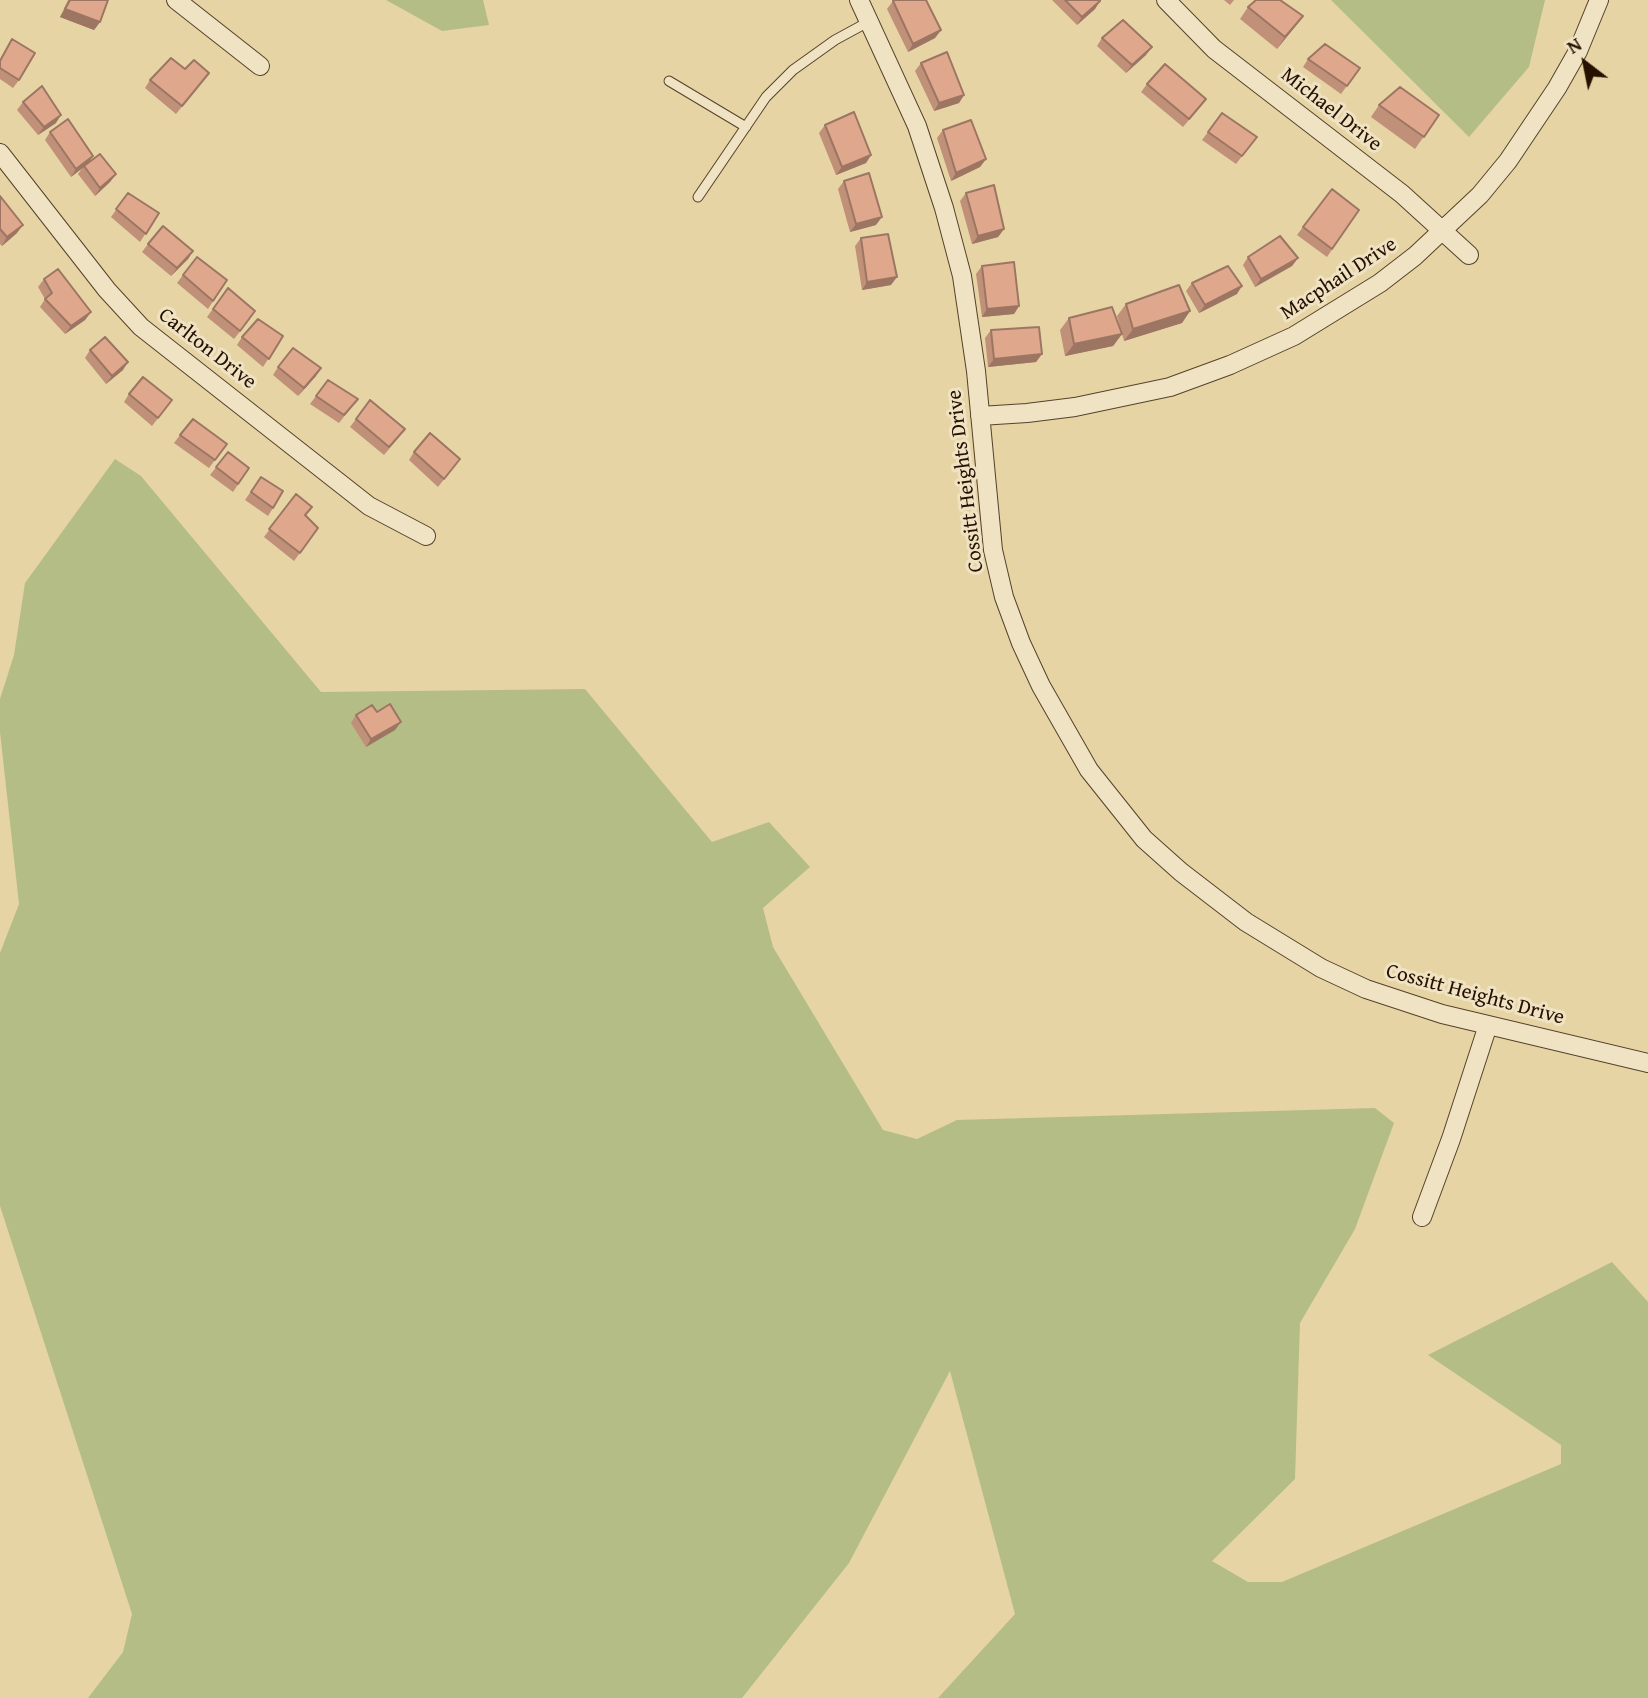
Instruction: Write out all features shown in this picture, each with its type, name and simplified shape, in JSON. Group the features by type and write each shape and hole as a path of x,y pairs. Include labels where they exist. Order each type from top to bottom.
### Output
{"street":[{"path":"176,0 260,66"},
{"name":"Cossitt Heights Drive","path":"859,0 917,126 944,208 962,276 981,416 993,550 1004,597 1041,686 1089,770 1144,839 1181,872 1239,917 1321,968 1409,1004 1648,1063"},
{"name":"Michael Drive","path":"1166,0 1214,49 1402,194 1469,255"},
{"name":"Macphail Drive","path":"981,416 1039,412 1115,400 1170,387 1222,368 1294,336 1337,312 1407,262 1480,195 1534,125 1574,57 1599,0"},
{"name":"Carlton Drive","path":"0,153 107,290 141,327 369,506 426,536"},
{"path":"1422,1217 1488,1025"}],"lane":[{"path":"698,197 766,97 793,70 835,40 870,21"},
{"path":"669,81 746,127"}],"green space":[{"path":"386,0 483,0 489,25 442,31"},
{"path":"1331,0 1545,0 1529,67 1469,137"},
{"path":"115,459 141,476 321,692 585,689 712,842 769,822 810,867 763,908 773,947 883,1130 917,1139 957,1120 1375,1108 1394,1123 1355,1229 1300,1323 1295,1479 1212,1561 1248,1582 1282,1582 1561,1464 1561,1445 1428,1355 1612,1262 1648,1302 1648,1698 938,1698 1015,1614 950,1371 849,1563 742,1698 88,1698 123,1652 132,1614 0,1206 0,953 19,904 0,732 0,699 14,655 25,583"}],"building":[{"path":"70,0 108,0 100,22 65,9"},
{"path":"926,0 941,30 913,44 893,1"},
{"path":"1065,0 1100,0 1100,1 1082,17"},
{"path":"1256,0 1280,0 1303,16 1285,37 1248,7"},
{"path":"1123,20 1152,47 1132,65 1102,38"},
{"path":"12,39 35,53 19,80 0,68 0,61"},
{"path":"1325,44 1360,68 1347,86 1308,59"},
{"path":"947,52 964,95 939,103 921,63"},
{"path":"171,58 185,69 194,60 209,73 182,106 150,80"},
{"path":"1165,64 1206,99 1189,119 1147,84"},
{"path":"42,86 61,115 44,127 23,102"},
{"path":"1400,87 1439,115 1424,137 1379,105"},
{"path":"854,112 871,155 842,167 825,125"},
{"path":"1222,113 1257,137 1242,156 1208,132"},
{"path":"68,119 93,156 76,169 50,132"},
{"path":"971,120 986,159 956,173 943,130"},
{"path":"100,154 116,174 100,188 84,166"},
{"path":"869,173 882,217 856,224 844,181"},
{"path":"994,185 1004,229 978,236 966,193"},
{"path":"1332,189 1359,210 1332,249 1303,227"},
{"path":"128,193 159,213 146,234 116,209"},
{"path":"0,196 23,225 7,237 0,229"},
{"path":"163,226 193,251 177,268 148,244"},
{"path":"888,234 897,277 867,282 861,238"},
{"path":"1280,236 1298,258 1261,279 1248,257"},
{"path":"197,257 227,280 213,301 183,275"},
{"path":"1014,262 1019,306 987,309 982,266"},
{"path":"1228,266 1242,286 1205,305 1192,283"},
{"path":"58,269 91,312 71,326 45,299 52,293 44,279"},
{"path":"1179,285 1190,311 1133,329 1126,304"},
{"path":"228,288 255,311 240,331 213,309"},
{"path":"1112,307 1122,334 1074,344 1069,318"},
{"path":"258,319 283,336 269,359 242,337"},
{"path":"1039,327 1042,354 994,359 991,330"},
{"path":"105,337 128,362 112,376 90,350"},
{"path":"293,348 321,368 304,388 278,367"},
{"path":"143,377 172,400 158,418 129,394"},
{"path":"328,380 358,399 344,415 316,396"},
{"path":"370,400 405,429 389,447 356,419"},
{"path":"193,419 227,444 215,460 180,435"},
{"path":"430,433 460,459 444,479 414,452"},
{"path":"228,452 249,468 238,484 216,467"},
{"path":"261,477 283,491 273,508 251,492"},
{"path":"296,494 312,507 305,515 318,528 300,553 269,529"},
{"path":"390,704 401,722 371,739 356,715 372,705 377,712"}]}
